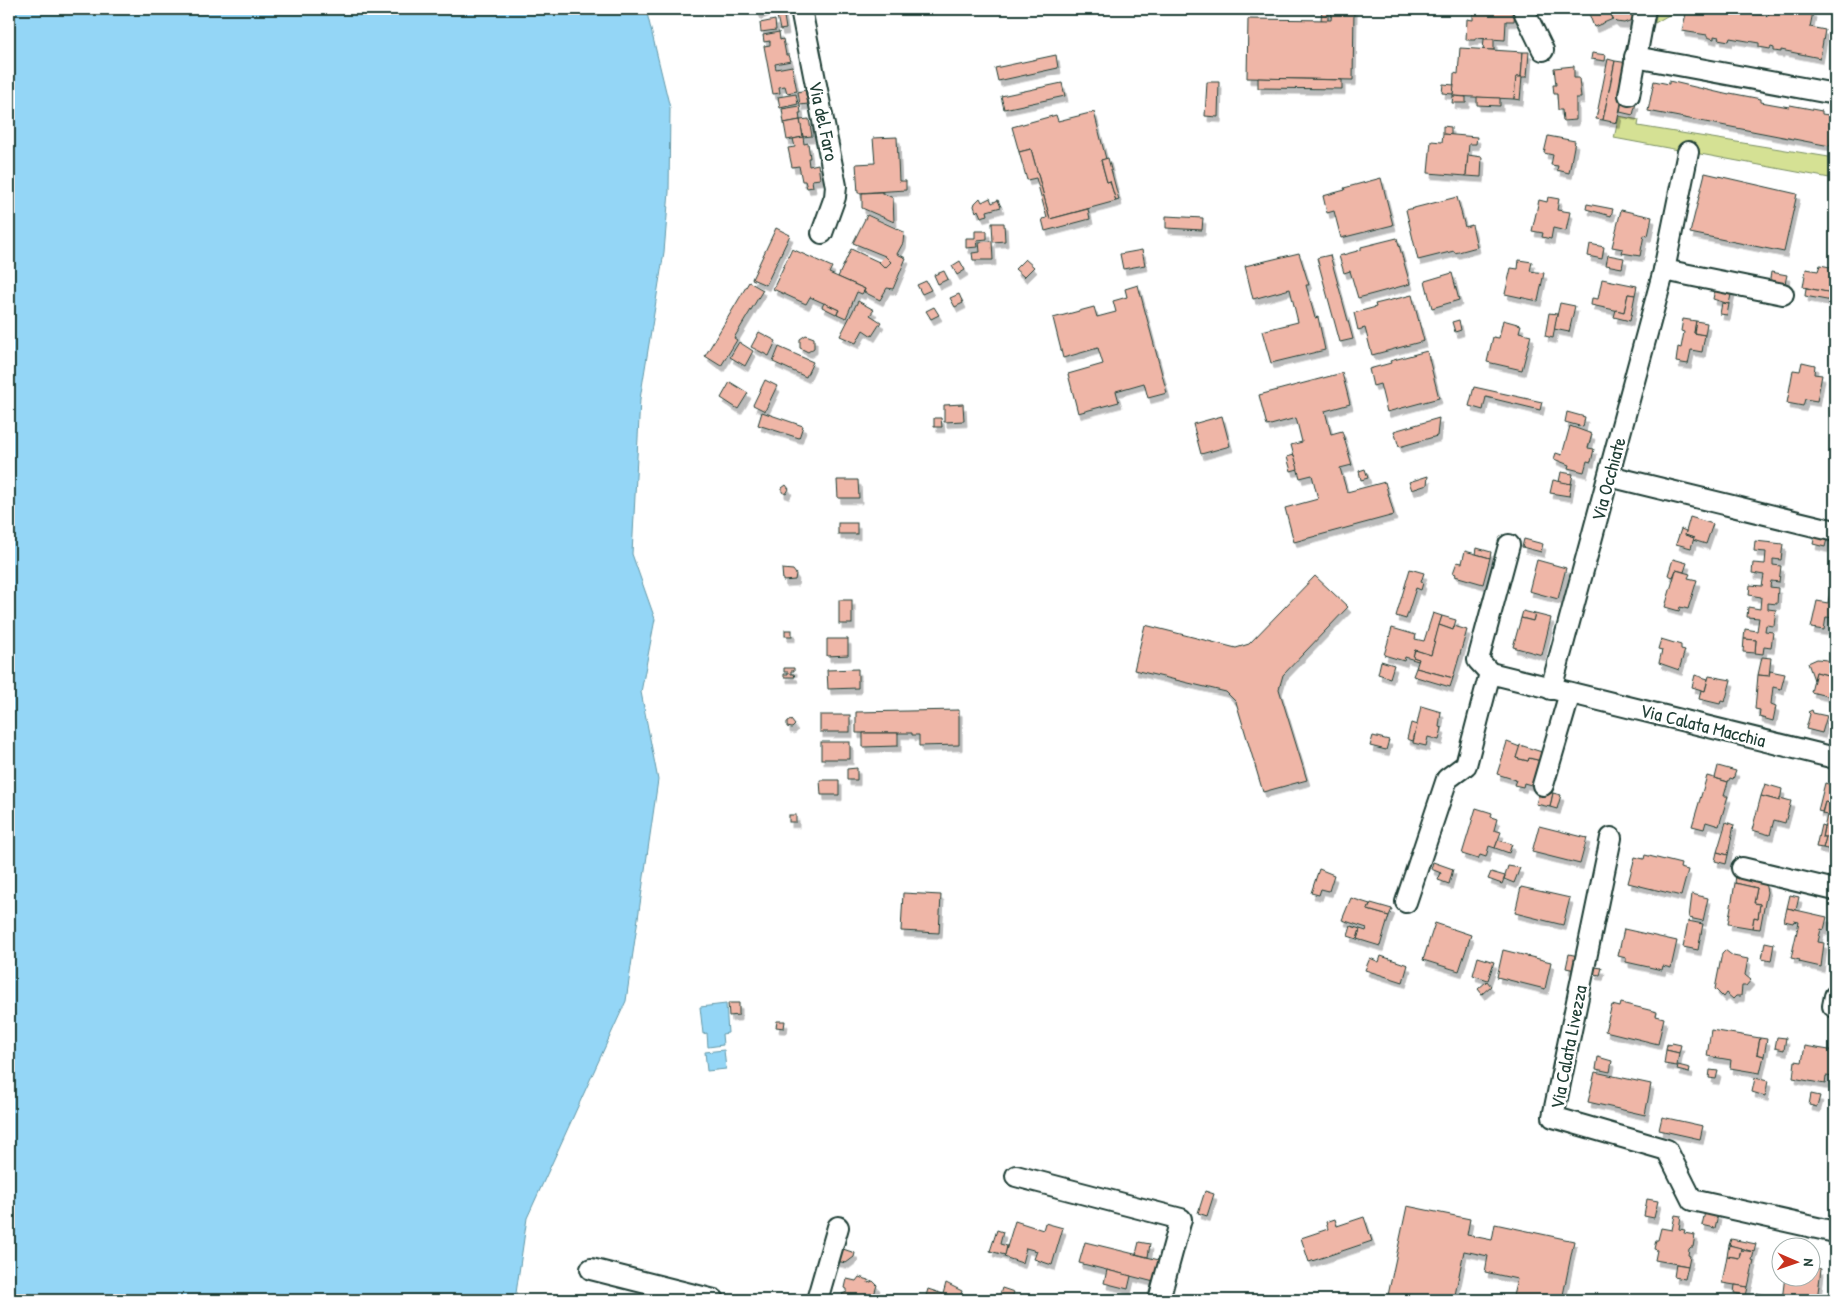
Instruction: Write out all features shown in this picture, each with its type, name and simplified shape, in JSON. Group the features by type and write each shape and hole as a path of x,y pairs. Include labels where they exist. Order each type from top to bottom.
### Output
{"street":[{"name":"Via del Faro","path":"800,9 836,186 835,197 822,233"},
{"path":"1523,9 1544,50"},
{"path":"1629,95 1645,9"},
{"path":"1635,57 1834,90"},
{"name":"Via Occhiate","path":"1561,691 1609,476 1664,270 1688,152"},
{"path":"1664,270 1783,294"},
{"path":"1609,476 1835,531"},
{"path":"1406,902 1447,779 1466,765 1490,673 1478,660 1509,545"},
{"name":"Via Calata Macchia","path":"1490,673 1835,758"},
{"path":"1543,785 1561,691"},
{"name":"Via Calata Livezza","path":"1611,838 1552,1117 1667,1150 1692,1200 1835,1232"},
{"path":"1742,868 1835,890"},
{"path":"1835,996 1833,1006 1835,1007"},
{"path":"1016,1176 1181,1219 1158,1300"},
{"path":"817,1300 838,1227"},
{"path":"591,1269 714,1300"}],"green space":[{"path":"1657,9 1679,9 1655,23"},
{"path":"1619,116 1639,120 1638,126 1835,158 1835,179 1614,138"}],"water":[{"path":"9,9 646,9 670,108 669,192 664,252 640,399 632,554 655,619 641,692 658,780 626,1001 527,1218 515,1300 9,1300"},
{"path":"726,1004 728,1033 722,1034 723,1045 708,1047 707,1033 703,1034 700,1007"},
{"path":"724,1050 726,1069 707,1071 705,1052"}],"building":[{"path":"756,9 770,9 758,14"},
{"path":"1322,9 1328,9 1328,21 1321,20"},
{"path":"1332,9 1354,9 1353,80 1247,78 1248,19 1331,20"},
{"path":"1473,9 1515,9 1514,21 1506,21 1505,40 1475,38 1475,40 1466,40 1467,19 1473,20"},
{"path":"1593,9 1609,9 1613,19 1594,27 1588,11"},
{"path":"1609,9 1638,9 1638,13 1632,20 1624,23 1616,22"},
{"path":"1687,9 1732,9 1768,16 1770,9 1798,9 1813,12 1810,27 1825,30 1820,58 1781,50 1781,52 1774,51 1774,48 1771,47 1770,49 1759,47 1759,43 1730,38 1729,41 1718,39 1719,37 1714,36 1714,39 1707,37 1707,35 1682,31"},
{"path":"783,10 786,29 780,30 776,11"},
{"path":"775,20 776,30 761,32 760,23"},
{"path":"779,32 780,40 783,39 786,55 789,55 791,61 775,64 776,69 792,66 797,91 787,93 785,86 779,87 780,93 773,94 764,46 770,45 770,41 764,42 763,35"},
{"path":"1484,39 1494,39 1494,50 1483,50"},
{"path":"1460,48 1523,52 1521,77 1516,77 1514,99 1453,96 1454,73 1458,74"},
{"path":"1523,52 1529,52 1527,77 1521,77"},
{"path":"1592,53 1606,55 1605,61 1591,59"},
{"path":"1056,55 1058,68 998,81 995,68"},
{"path":"1608,59 1615,61 1603,120 1596,119"},
{"path":"1615,61 1629,63 1617,123 1603,120"},
{"path":"1574,66 1574,78 1579,78 1581,98 1576,98 1576,120 1563,121 1562,110 1558,110 1557,94 1554,94 1553,85 1556,85 1554,68"},
{"path":"1516,77 1522,77 1520,100 1514,99"},
{"path":"1258,78 1342,80 1342,89 1258,88"},
{"path":"1654,81 1669,84 1669,81 1729,95 1730,93 1761,99 1761,102 1822,111 1822,114 1835,116 1830,146 1648,111"},
{"path":"1207,82 1219,82 1218,117 1205,116"},
{"path":"1062,83 1065,96 1004,109 1001,96"},
{"path":"1443,84 1454,85 1453,94 1442,93"},
{"path":"805,90 808,104 800,105 798,92"},
{"path":"796,94 798,104 780,108 778,97"},
{"path":"1453,96 1466,97 1466,103 1452,103"},
{"path":"1477,97 1500,98 1500,106 1477,105"},
{"path":"1622,100 1636,103 1633,115 1620,112"},
{"path":"800,106 800,120 784,123 782,109"},
{"path":"1094,112 1106,159 1101,160 1107,182 1110,181 1116,201 1050,219 1031,149 1019,152 1012,127 1056,115 1058,121"},
{"path":"809,119 812,136 803,137 800,120"},
{"path":"800,120 803,137 787,140 784,123"},
{"path":"1443,126 1451,127 1451,135 1443,134"},
{"path":"1443,134 1477,137 1476,144 1469,144 1466,176 1428,173 1431,141 1442,142"},
{"path":"1548,136 1575,141 1569,173 1557,170 1558,166 1551,165 1553,155 1544,153"},
{"path":"803,137 804,144 808,143 809,166 818,164 820,179 812,180 813,187 807,188 805,181 802,181 799,166 792,167 788,148 795,147 793,139"},
{"path":"897,137 899,181 906,181 906,190 858,193 856,164 875,163 873,138"},
{"path":"1031,149 1050,219 1088,209 1090,219 1045,231 1042,219 1047,218 1036,178 1027,180 1019,152"},
{"path":"1468,155 1482,157 1481,177 1466,176"},
{"path":"1108,158 1119,200 1116,201 1110,181 1107,182 1101,160"},
{"path":"1705,173 1797,194 1784,252 1690,233"},
{"path":"1381,178 1393,225 1341,238 1334,211 1327,213 1323,196"},
{"path":"881,192 893,198 894,222 862,208 862,193"},
{"path":"1457,197 1465,227 1472,225 1477,247 1418,260 1406,210"},
{"path":"1548,197 1559,199 1557,210 1570,212 1566,231 1553,228 1551,239 1542,237 1543,233 1532,231 1539,200 1547,202"},
{"path":"980,198 982,202 990,198 992,203 998,200 1001,207 987,211 988,215 981,217 978,210 976,212 974,206"},
{"path":"1587,204 1613,209 1611,216 1586,209"},
{"path":"1621,210 1652,217 1648,236 1644,235 1640,256 1622,253 1623,249 1612,247"},
{"path":"867,215 904,232 903,243 897,254 906,258 893,289 887,288 880,300 864,292 865,289 838,277 851,249 879,262 885,268 891,262 885,256 853,243"},
{"path":"1166,216 1203,218 1202,230 1166,228"},
{"path":"992,223 1004,223 1005,241 993,242"},
{"path":"776,228 790,235 766,285 752,279"},
{"path":"975,231 987,231 987,239 977,240 978,247 966,248 966,238 975,238"},
{"path":"1397,238 1410,284 1358,298 1350,271 1344,273 1339,256 1361,250 1361,247"},
{"path":"992,241 993,260 973,260 972,253 980,252 979,242"},
{"path":"1590,244 1604,247 1602,259 1588,256"},
{"path":"792,249 832,267 829,273 865,289 862,294 857,292 846,318 837,314 839,310 810,297 806,304 773,289"},
{"path":"1142,250 1145,265 1123,269 1120,254"},
{"path":"1299,253 1309,285 1306,285 1315,318 1318,317 1325,350 1271,363 1262,331 1298,322 1290,289 1253,299 1245,266"},
{"path":"1330,255 1353,339 1340,342 1317,258"},
{"path":"1608,255 1624,258 1622,268 1606,265"},
{"path":"885,256 891,262 885,268 879,262"},
{"path":"1025,259 1034,267 1024,277 1015,269"},
{"path":"1519,260 1532,262 1530,271 1544,273 1538,301 1505,294 1511,268 1518,269"},
{"path":"960,261 965,270 957,275 952,266"},
{"path":"1820,265 1835,268 1835,294 1803,287 1806,269 1818,271"},
{"path":"944,271 948,279 938,284 934,275"},
{"path":"1771,272 1787,275 1784,288 1769,285"},
{"path":"1452,273 1459,300 1432,308 1425,281"},
{"path":"1602,279 1637,286 1635,295 1628,294 1624,312 1591,305 1592,298 1598,299"},
{"path":"926,281 931,290 922,294 917,285"},
{"path":"749,282 763,290 734,338 737,340 721,366 705,356"},
{"path":"1138,285 1167,393 1148,398 1144,383 1116,391 1119,402 1078,413 1068,374 1103,364 1098,348 1063,358 1053,318 1094,307 1097,317 1116,312 1113,301 1127,297 1125,289"},
{"path":"1806,288 1833,293 1832,301 1805,296"},
{"path":"1715,289 1732,290 1729,304 1713,299"},
{"path":"959,294 963,303 955,307 950,298"},
{"path":"1628,294 1635,295 1630,321 1614,317 1616,310 1624,312"},
{"path":"1412,295 1424,341 1372,355 1365,328 1358,330 1354,313 1376,307 1375,304"},
{"path":"858,301 874,310 870,315 881,322 872,336 863,330 856,343 840,336"},
{"path":"824,303 839,310 836,314 822,307"},
{"path":"1560,303 1575,306 1569,332 1554,329"},
{"path":"1722,303 1729,304 1727,315 1720,314"},
{"path":"934,307 939,315 931,319 926,311"},
{"path":"1549,313 1557,314 1553,338 1545,336"},
{"path":"1683,319 1696,321 1694,333 1705,335 1702,352 1691,350 1688,364 1676,362 1678,347 1681,348 1684,332 1681,331"},
{"path":"1459,320 1461,330 1455,332 1452,322"},
{"path":"1503,320 1521,325 1519,332 1531,335 1522,370 1487,362 1493,337 1499,338"},
{"path":"1696,321 1707,323 1705,335 1694,333"},
{"path":"759,332 776,341 769,356 751,347"},
{"path":"806,335 814,338 814,348 808,352 800,348 800,339"},
{"path":"739,342 753,351 745,366 730,357"},
{"path":"779,347 813,362 806,377 773,362"},
{"path":"1427,351 1439,398 1387,412 1380,384 1373,386 1369,369"},
{"path":"1802,362 1815,365 1814,374 1822,375 1817,401 1805,399 1803,406 1787,403 1793,370 1800,371"},
{"path":"1342,373 1350,404 1325,411 1331,434 1342,431 1352,465 1340,468 1347,492 1385,482 1394,515 1294,542 1285,508 1318,499 1312,475 1300,478 1291,445 1302,442 1296,418 1267,426 1259,395"},
{"path":"765,380 777,386 765,411 753,405"},
{"path":"730,382 748,393 738,409 721,398"},
{"path":"1474,387 1542,402 1540,410 1486,397 1483,410 1469,406"},
{"path":"963,404 964,421 944,422 944,405"},
{"path":"762,412 803,426 799,438 758,425"},
{"path":"1567,412 1585,417 1583,427 1565,422"},
{"path":"1222,416 1230,446 1201,454 1193,424"},
{"path":"934,418 941,418 942,427 934,427"},
{"path":"1439,418 1437,436 1399,447 1394,431"},
{"path":"1570,426 1592,434 1588,448 1594,449 1591,462 1587,461 1584,472 1568,468 1569,465 1554,459 1556,453 1562,455"},
{"path":"1294,455 1298,469 1291,471 1287,457"},
{"path":"1365,469 1368,478 1361,480 1359,471"},
{"path":"1561,472 1573,474 1571,484 1559,482"},
{"path":"1428,476 1427,485 1412,490 1409,482"},
{"path":"837,480 858,480 859,498 838,498"},
{"path":"1553,480 1571,484 1569,496 1550,493"},
{"path":"786,485 789,489 786,494 782,492 782,488"},
{"path":"1690,517 1713,524 1706,544 1685,535"},
{"path":"838,523 857,523 857,534 838,534"},
{"path":"1681,529 1686,531 1685,535 1694,538 1691,548 1676,544"},
{"path":"1816,532 1828,535 1825,547 1813,544"},
{"path":"1524,539 1543,544 1541,552 1522,547"},
{"path":"1755,541 1783,544 1781,560 1773,559 1773,565 1781,566 1779,582 1771,581 1770,587 1778,588 1777,604 1768,603 1768,609 1776,610 1774,626 1766,625 1765,631 1773,632 1771,648 1764,647 1763,654 1755,653 1756,640 1744,639 1745,629 1757,631 1759,618 1747,617 1748,607 1760,609 1761,597 1749,595 1750,585 1762,586 1764,575 1752,573 1753,563 1765,564 1766,552 1754,551"},
{"path":"1477,548 1491,552 1490,558 1476,554"},
{"path":"1465,551 1490,558 1483,584 1455,576 1456,574 1453,573 1457,562 1462,563"},
{"path":"1673,559 1687,563 1684,572 1676,570 1673,577 1668,575"},
{"path":"1537,560 1566,568 1558,599 1529,591"},
{"path":"782,569 793,570 796,574 795,580 783,581"},
{"path":"1410,569 1424,573 1421,590 1416,588 1406,619 1396,616"},
{"path":"1676,570 1690,574 1688,578 1697,580 1688,609 1680,607 1679,611 1665,607"},
{"path":"1315,576 1348,607 1283,675 1279,689 1307,780 1263,792 1236,702 1226,692 1134,670 1145,625 1236,648 1249,644"},
{"path":"1830,592 1835,594 1835,618 1826,617 1824,630 1811,628 1817,601 1828,603"},
{"path":"839,600 852,600 852,624 839,624"},
{"path":"1523,611 1535,614 1533,621 1521,618"},
{"path":"1433,613 1442,616 1431,655 1415,650 1413,657 1419,659 1418,661 1405,657 1404,661 1384,655 1392,628 1416,635 1415,639 1424,641"},
{"path":"1535,614 1551,618 1542,655 1513,647 1521,618 1533,621"},
{"path":"1442,616 1456,620 1453,630 1439,625"},
{"path":"1439,625 1453,630 1454,626 1467,630 1453,678 1416,668 1419,659 1413,657 1415,650 1431,655"},
{"path":"785,630 792,630 792,636 785,636"},
{"path":"827,639 848,639 848,655 827,656"},
{"path":"1661,639 1681,645 1681,649 1685,650 1679,670 1659,663 1662,650 1658,649"},
{"path":"1744,639 1756,640 1755,653 1743,652"},
{"path":"1762,657 1771,658 1769,676 1758,675"},
{"path":"1817,659 1827,660 1834,664 1831,676 1816,672 1814,680 1808,663"},
{"path":"1381,661 1394,665 1390,678 1378,674"},
{"path":"784,668 794,668 791,674 794,674 795,677 784,677 784,674 788,674 788,672 784,672"},
{"path":"1416,668 1453,678 1450,687 1413,676"},
{"path":"858,669 858,688 828,689 827,670"},
{"path":"1770,671 1785,674 1781,689 1773,687 1771,704 1776,706 1773,721 1759,717 1760,710 1755,709 1758,675 1769,676"},
{"path":"1816,672 1835,677 1835,698 1811,692"},
{"path":"1695,675 1708,679 1705,691 1692,687"},
{"path":"1709,676 1731,680 1725,702 1721,701 1720,704 1699,699 1701,690 1705,691"},
{"path":"1421,706 1441,712 1439,727 1442,728 1439,740 1428,737 1426,746 1413,743"},
{"path":"959,710 959,745 919,746 919,735 912,735 912,733 856,733 856,712"},
{"path":"1812,710 1813,713 1827,716 1822,733 1806,729 1810,714 1808,712"},
{"path":"820,715 850,715 850,732 820,732"},
{"path":"791,720 795,725 792,728 787,727 787,722"},
{"path":"1411,723 1417,725 1413,741 1407,739"},
{"path":"1832,723 1835,724 1835,737 1828,735"},
{"path":"863,733 898,733 898,746 863,747"},
{"path":"1373,736 1389,740 1386,750 1370,746"},
{"path":"821,742 850,742 850,759 821,759"},
{"path":"1507,742 1520,747 1516,758 1528,761 1529,758 1546,762 1538,787 1524,783 1523,787 1514,785 1516,780 1497,774"},
{"path":"1520,745 1548,754 1546,762 1529,758 1528,761 1516,758"},
{"path":"1718,766 1736,771 1733,779 1730,778 1728,782 1715,778"},
{"path":"857,768 857,780 847,780 847,769"},
{"path":"1707,776 1728,782 1724,796 1728,796 1719,826 1706,822 1704,829 1692,826"},
{"path":"820,780 839,780 839,795 821,795"},
{"path":"1825,783 1835,786 1835,794 1830,793 1828,803 1825,802 1822,812 1818,811"},
{"path":"1765,784 1782,789 1780,801 1761,796"},
{"path":"1540,789 1553,793 1550,807 1536,804"},
{"path":"1553,793 1561,795 1557,809 1550,807"},
{"path":"1830,793 1835,794 1835,854 1830,853 1831,850 1823,848 1826,837 1822,837 1827,815 1822,814 1825,802 1828,803"},
{"path":"1761,796 1780,801 1780,798 1791,801 1785,823 1774,820 1770,835 1752,830"},
{"path":"1476,808 1492,813 1491,817 1497,819 1494,830 1501,832 1495,848 1489,846 1486,857 1480,855 1478,859 1462,854"},
{"path":"789,815 796,815 796,822 789,822"},
{"path":"1726,822 1734,825 1728,855 1717,852"},
{"path":"1821,825 1824,826 1822,837 1826,837 1823,848 1816,847"},
{"path":"1539,826 1587,838 1580,864 1532,852"},
{"path":"1498,840 1512,844 1509,853 1495,848"},
{"path":"1717,852 1728,855 1726,864 1715,861"},
{"path":"1645,855 1681,864 1680,868 1688,870 1681,896 1628,883 1635,857 1644,859"},
{"path":"1433,862 1453,869 1449,884 1438,880 1441,873 1431,869"},
{"path":"1508,866 1520,868 1514,883 1504,879"},
{"path":"1319,869 1334,875 1329,891 1321,889 1319,895 1311,893"},
{"path":"1491,872 1505,876 1502,884 1488,879"},
{"path":"1736,875 1765,883 1767,892 1760,929 1752,928 1754,917 1758,918 1760,904 1754,903 1757,888 1735,883"},
{"path":"1735,883 1757,888 1754,903 1760,904 1758,918 1754,917 1752,928 1728,924"},
{"path":"1521,887 1570,898 1563,925 1515,913"},
{"path":"903,893 941,895 939,933 901,931"},
{"path":"1692,894 1708,898 1703,921 1689,918"},
{"path":"1790,895 1799,897 1796,910 1787,908"},
{"path":"1351,898 1370,904 1368,910 1389,916 1380,946 1357,939 1360,929 1366,931 1367,928 1342,920"},
{"path":"1371,903 1392,909 1389,916 1368,910"},
{"path":"1787,908 1827,917 1824,930 1821,929 1818,942 1824,943 1821,967 1799,962 1800,960 1791,958 1799,922 1784,921"},
{"path":"1688,921 1703,924 1698,950 1683,947"},
{"path":"1435,923 1471,935 1459,971 1423,960"},
{"path":"1351,926 1360,929 1357,939 1348,936"},
{"path":"1624,929 1677,941 1671,968 1663,966 1662,970 1626,962 1626,958 1618,956"},
{"path":"1765,942 1774,944 1771,961 1762,959"},
{"path":"1503,950 1551,962 1545,989 1497,977"},
{"path":"1725,950 1733,956 1748,959 1745,975 1751,980 1746,986 1742,986 1741,996 1736,996 1733,999 1726,993 1723,997 1715,989 1722,953"},
{"path":"1569,954 1578,956 1575,970 1566,968"},
{"path":"1381,956 1408,965 1403,982 1365,970 1370,958 1379,962"},
{"path":"1478,957 1494,962 1488,980 1473,975"},
{"path":"1595,967 1602,968 1600,975 1594,974"},
{"path":"1487,981 1491,986 1482,994 1478,989"},
{"path":"728,1003 739,1003 739,1015 729,1016"},
{"path":"1621,1003 1657,1012 1656,1016 1664,1018 1658,1044 1605,1031 1612,1005 1620,1007"},
{"path":"777,1021 785,1021 784,1028 776,1027"},
{"path":"1711,1030 1760,1038 1757,1054 1764,1056 1760,1073 1730,1068 1731,1060 1707,1056"},
{"path":"1777,1037 1786,1038 1784,1050 1775,1048"},
{"path":"1760,1038 1767,1039 1764,1056 1757,1054"},
{"path":"1672,1043 1681,1045 1679,1053 1666,1050 1667,1044 1671,1045"},
{"path":"1805,1046 1835,1051 1835,1085 1833,1085 1834,1077 1826,1076 1825,1084 1793,1078 1795,1061 1802,1062"},
{"path":"1666,1050 1679,1053 1677,1066 1664,1064"},
{"path":"1598,1057 1612,1061 1610,1072 1596,1069"},
{"path":"1678,1065 1690,1068 1689,1073 1677,1070"},
{"path":"1710,1070 1718,1071 1716,1079 1709,1078"},
{"path":"1595,1072 1651,1084 1645,1115 1588,1102"},
{"path":"1755,1078 1768,1081 1765,1096 1752,1092"},
{"path":"1811,1094 1820,1096 1817,1107 1809,1105"},
{"path":"1662,1117 1703,1126 1700,1139 1659,1130"},
{"path":"1205,1191 1214,1194 1207,1216 1198,1213"},
{"path":"1647,1199 1658,1201 1654,1218 1644,1216"},
{"path":"1407,1206 1470,1219 1467,1235 1492,1240 1495,1224 1574,1241 1562,1300 1512,1300 1517,1279 1485,1272 1488,1256 1464,1251 1454,1300 1387,1300"},
{"path":"1705,1212 1718,1215 1715,1228 1702,1225"},
{"path":"1675,1215 1681,1216 1679,1229 1685,1230 1684,1233 1695,1235 1693,1247 1689,1249 1688,1266 1655,1260 1657,1250 1654,1249 1661,1228 1672,1230"},
{"path":"1364,1217 1372,1241 1309,1262 1301,1238 1328,1229 1326,1222 1335,1219 1337,1226"},
{"path":"1015,1221 1043,1230 1045,1223 1063,1228 1052,1265 1034,1259 1037,1251 1026,1248 1022,1263 1004,1257"},
{"path":"997,1230 1003,1232 1000,1244 1007,1246 1005,1255 990,1251"},
{"path":"1731,1239 1756,1244 1754,1252 1729,1245"},
{"path":"1085,1242 1159,1260 1154,1282 1079,1263"},
{"path":"1139,1242 1150,1244 1148,1257 1136,1254"},
{"path":"1729,1245 1741,1248 1739,1258 1727,1256"},
{"path":"840,1248 855,1253 854,1257 846,1263 836,1261"},
{"path":"1741,1250 1754,1252 1752,1260 1754,1261 1748,1287 1722,1283 1727,1256 1739,1258"},
{"path":"1676,1264 1688,1266 1685,1279 1674,1277"},
{"path":"1107,1270 1131,1276 1128,1289 1104,1283"},
{"path":"859,1277 869,1280 868,1283 873,1281 877,1285 874,1295 883,1297 882,1300 844,1300 845,1297 842,1294 847,1292 845,1288 847,1279 856,1281"},
{"path":"946,1283 962,1291 959,1300 925,1299 928,1289 943,1294"},
{"path":"1735,1285 1748,1287 1746,1296 1734,1293"},
{"path":"1784,1286 1819,1286 1817,1300 1782,1300"},
{"path":"1002,1288 1014,1292 1011,1300 998,1300"},
{"path":"1757,1293 1765,1295 1764,1300 1756,1300"},
{"path":"1091,1294 1118,1300 1089,1300"},
{"path":"612,1296 635,1300 611,1300"},
{"path":"1054,1296 1073,1300 1053,1300"}]}
